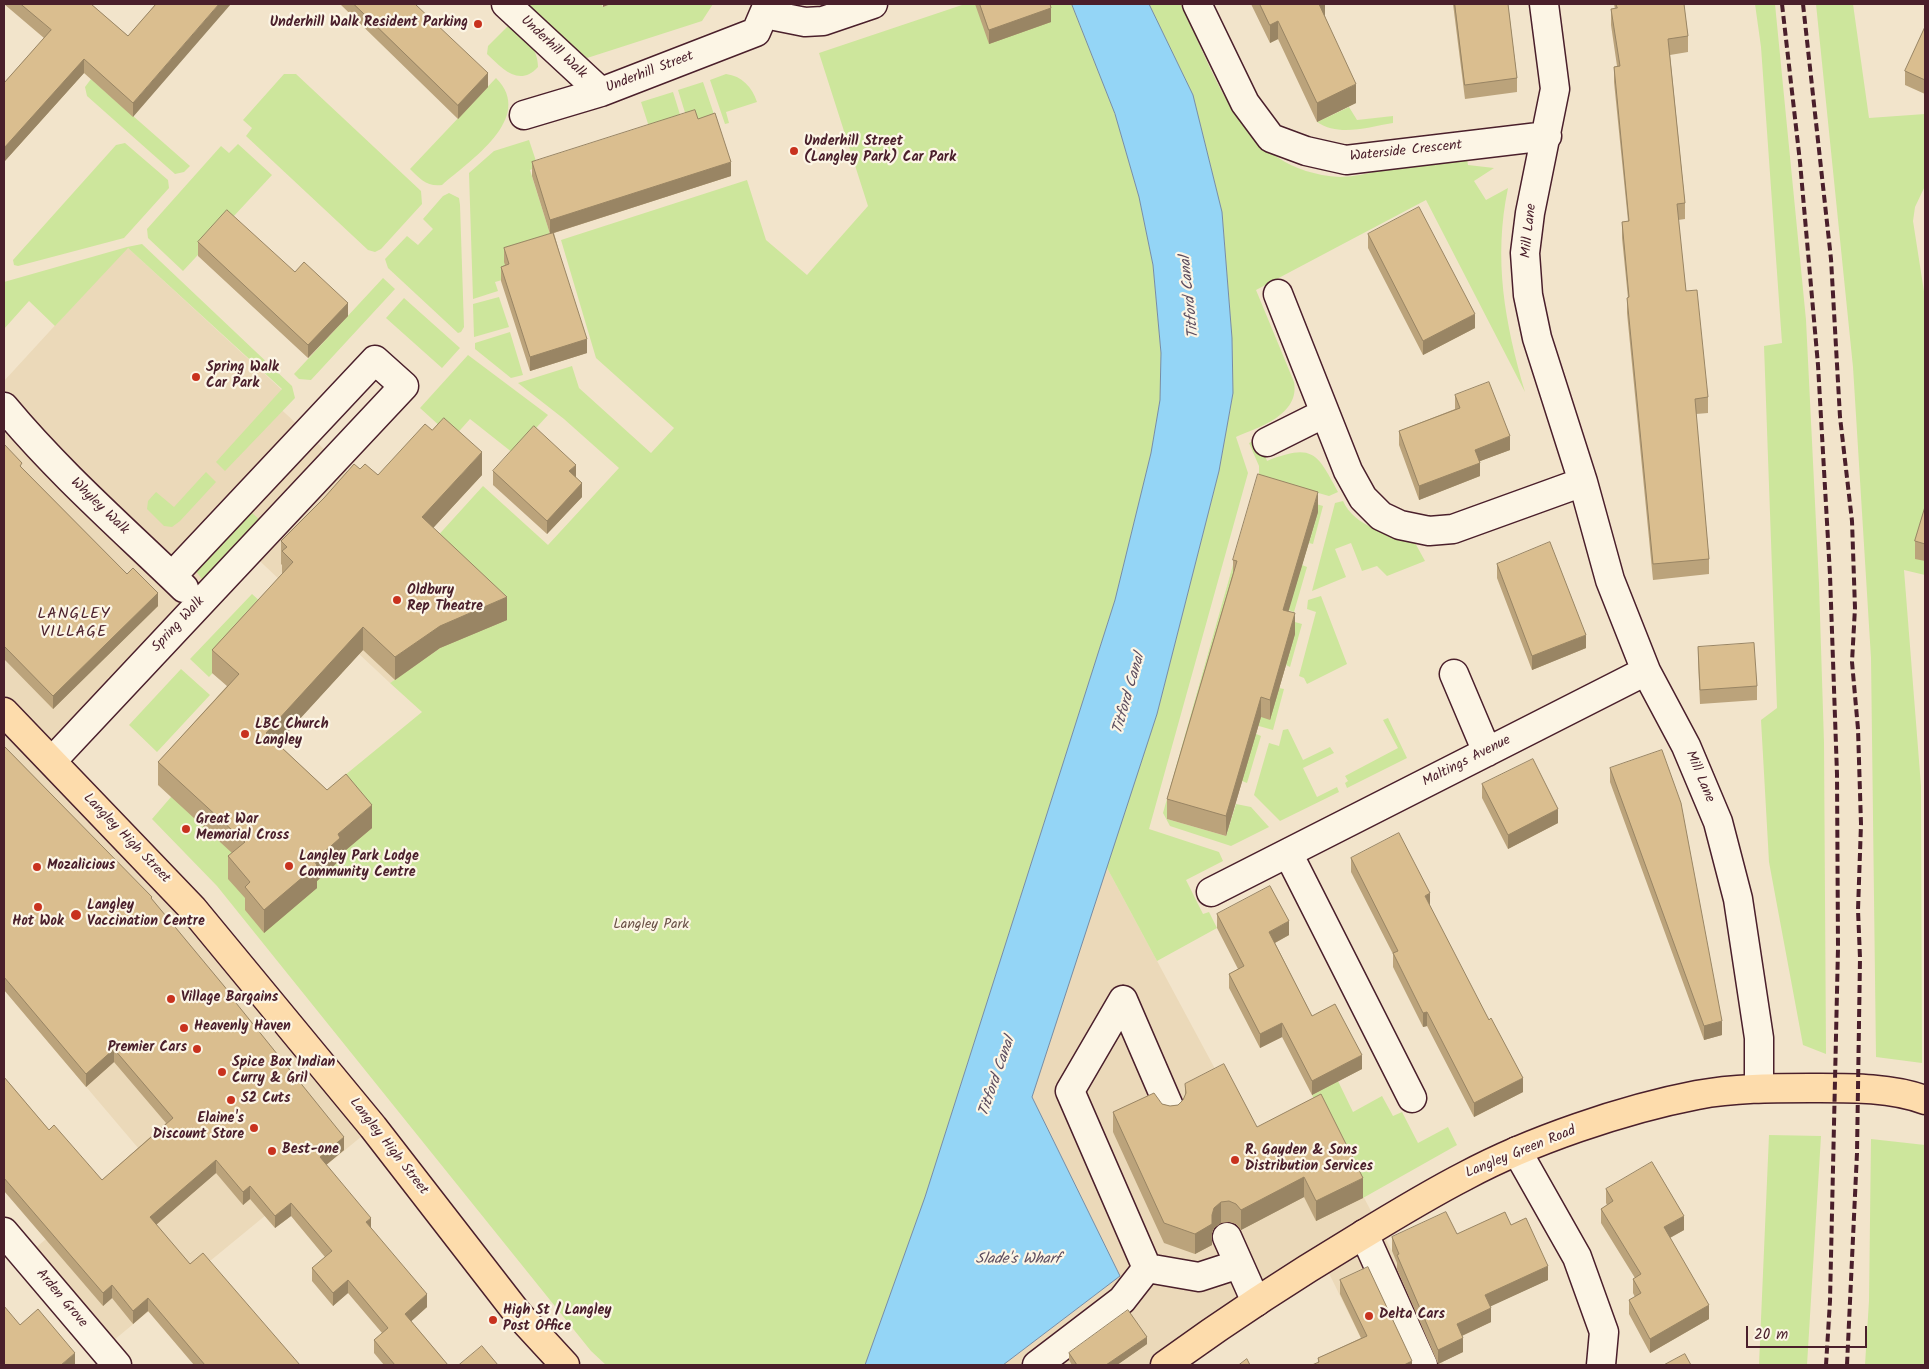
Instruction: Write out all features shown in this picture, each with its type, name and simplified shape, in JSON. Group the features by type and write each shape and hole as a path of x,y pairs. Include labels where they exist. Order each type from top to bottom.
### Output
{"main road":[{"name":"Langley High Street","path":"4,712 193,909 373,1127 518,1314 565,1365"},
{"name":"Langley Green Road","path":"1165,1365 1256,1302 1364,1234 1466,1175 1517,1151 1613,1116 1697,1095 1759,1088 1824,1088 1906,1093 1925,1100"}],"street":[{"name":"Underhill Walk","path":"506,4 601,92"},
{"name":"Underhill Street","path":"524,115 601,92 756,32 766,9 805,22 823,21 873,4"},
{"name":"Waterside Crescent","path":"1197,4 1245,103 1272,138 1288,145 1346,160 1547,136"},
{"name":"Mill Lane","path":"1544,4 1555,89 1530,213 1525,252 1528,295 1538,338 1583,482 1610,580 1646,671 1686,746 1718,822 1738,899 1759,1038 1759,1088"},
{"path":"1278,294 1348,472 1362,498 1381,516 1400,525 1429,531 1453,529 1583,482"},
{"name":"Spring Walk","path":"52,760 404,386 375,360 172,576"},
{"name":"Whyley Walk","path":"4,407 26,434 199,603"},
{"path":"1267,442 1325,413"},
{"path":"278,462 307,489"},
{"name":"Maltings Avenue","path":"1211,892 1646,671"},
{"path":"1454,674 1487,752"},
{"path":"1288,853 1412,1098"},
{"path":"1147,1268 1070,1091 1123,1000 1172,1111"},
{"path":"1517,1151 1577,1257 1604,1332 1600,1365"},
{"name":"Arden Grove","path":"4,1232 117,1365"},
{"path":"1364,1234 1423,1365"},
{"path":"1227,1237 1256,1302"},
{"path":"1147,1268 1199,1277 1239,1264"},
{"path":"1037,1365 1122,1300 1147,1268"}],"shaded area":[{"path":"127,247 282,390 272,401 365,487 440,648 390,683 249,551 52,760 373,1127 103,1349 25,1257 144,1155 4,990 4,381"},
{"path":"1106,866 1257,1147 1351,1173 1392,1251 1444,1365 1374,1365 1322,1259 1165,1365 1003,1365 1120,1276 1032,1097"}],"green space":[{"path":"526,4 601,4 603,7 611,4 713,4 702,21 584,59"},
{"name":"Langley Park","path":"965,4 1072,4 1115,114 1139,197 1153,265 1161,353 1160,400 1151,453 1115,600 925,1197 865,1365 606,1365 591,1351 217,886 152,819 171,797 300,812 422,712 390,683 440,648 434,540 483,486 548,545 619,468 564,419 518,383 572,366 579,388 651,453 674,428 596,358 561,240 747,180 766,240 807,275 868,206 819,53"},
{"path":"1149,4 1181,4 1221,90 1237,116 1256,139 1278,158 1306,171 1340,177 1467,159 1468,165 1494,168 1474,181 1486,200 1508,188 1502,241 1503,291 1512,341 1525,392 1426,200 1256,290 1294,382 1294,393 1291,403 1276,418 1236,437 1248,473 1149,829 1219,852 1223,861 1186,880 1203,914 1209,912 1217,928 1157,961 1106,866 1157,714 1219,471 1233,393 1232,338 1222,212 1193,95"},
{"path":"1755,4 1775,4 1806,320 1819,584 1824,743 1826,1054 1803,1045 1769,862 1761,720 1777,708 1764,346 1782,343 1761,47"},
{"path":"1816,4 1853,4 1869,118 1925,114 1925,186 1915,207 1913,221 1925,298 1925,525 1916,558 1925,561 1925,575 1904,570 1921,786 1922,1063 1876,1057 1871,658 1853,367"},
{"path":"510,24 529,43 536,54 538,67 524,76 511,74 487,54 488,46"},
{"path":"284,74 296,74 421,191 422,204 381,249 375,252 368,250 246,136 252,128 243,120"},
{"path":"726,74 737,77 746,83 757,102 726,112 729,123 725,124 710,80"},
{"path":"496,78 506,93 508,108 504,123 494,138 442,185 432,185 421,179 410,169"},
{"path":"91,79 190,166 184,172 175,174 87,96 85,87"},
{"path":"703,82 718,126 687,119 678,90"},
{"path":"673,92 682,121 650,130 641,102"},
{"path":"1349,107 1357,120 1393,116 1393,123 1344,130 1326,127 1317,122"},
{"path":"529,140 538,167 530,170 550,234 505,262 509,278 495,282 498,291 473,299 469,173 494,151"},
{"path":"125,143 168,180 169,188 124,238 18,266 14,265 13,260 116,145"},
{"path":"238,144 272,175 183,271 148,238 147,229 221,146 229,153"},
{"path":"449,193 459,198 460,205 464,327 458,333 388,268 385,259 407,236 418,245 433,229 423,219 443,196"},
{"path":"142,244 292,386 295,398 225,471 216,462 282,389 128,248 55,326 29,301 4,329 4,282"},
{"path":"383,278 395,289 311,380 299,379 294,374"},
{"path":"499,297 509,327 474,337 473,304"},
{"path":"404,298 460,348 442,368 386,318"},
{"path":"510,332 523,375 511,378 475,349 475,343"},
{"path":"468,355 548,415 513,453 470,419 453,438 420,408"},
{"path":"1259,438 1267,461 1295,453 1312,455 1325,468 1338,492 1329,496 1259,476 1259,466 1249,443"},
{"path":"206,472 216,482 180,521 172,527 164,526 147,509 148,501 156,492 174,507"},
{"path":"1255,487 1323,506 1313,544 1309,543 1318,512 1302,565 1307,567 1294,612 1283,608 1231,604 1302,624 1290,667 1286,665 1295,634 1279,688 1284,689 1273,730 1199,709 1261,736 1247,783 1242,781 1167,819 1226,836 1236,804 1251,807 1269,827 1231,846 1170,826 1163,813"},
{"path":"1343,501 1348,510 1364,523 1383,532 1414,541 1425,561 1387,576 1377,566 1362,571 1351,543 1335,549 1346,577 1312,591 1335,503"},
{"path":"249,510 263,523 206,579 202,579 195,570"},
{"path":"252,594 273,613 263,618 209,677 190,659"},
{"path":"1321,596 1347,664 1307,684 1304,678 1299,676 1316,612 1307,609 1308,600"},
{"path":"181,669 210,695 157,752 129,725"},
{"path":"1388,718 1407,758 1347,788 1345,783 1348,781 1345,776 1398,748 1383,720"},
{"path":"1288,729 1303,760 1330,747 1334,753 1303,768 1317,797 1337,787 1339,792 1280,821 1254,795 1269,743 1279,746 1283,730"},
{"path":"1338,1081 1353,1112 1382,1096 1393,1116 1402,1112 1418,1143 1448,1127 1457,1145 1363,1198 1312,1095"},
{"path":"1769,1135 1821,1136 1807,1365 1759,1365"},
{"path":"1871,1139 1925,1145 1925,1365 1865,1365 1869,1301"}],"water":[{"path":"1072,4 1149,4 1193,95 1222,212 1232,338 1233,393 1219,471 1157,714 1032,1097 1120,1276 1003,1365 865,1365 925,1197 1115,600 1151,453 1160,400 1161,353 1153,265 1139,197 1115,114"}],"building":[{"path":"21,4 91,4 128,36 156,4 219,4 133,103 84,59 4,148 4,83 51,30"},
{"path":"354,4 415,4 488,73 458,105"},
{"path":"980,4 1050,4 1051,8 989,30"},
{"path":"1260,4 1319,4 1356,84 1317,103 1278,21 1270,25"},
{"path":"1455,4 1508,4 1517,78 1465,85"},
{"path":"1616,4 1684,4 1688,36 1668,39 1685,203 1677,204 1686,291 1697,290 1708,397 1695,399 1709,559 1653,564 1627,298 1629,297 1622,222 1629,221 1614,67 1620,66 1611,9 1617,8"},
{"path":"1925,27 1925,80 1905,71"},
{"path":"695,110 698,119 715,113 731,162 550,220 532,162"},
{"path":"1419,207 1475,314 1423,341 1368,234"},
{"path":"227,210 295,272 304,262 348,303 308,345 198,242"},
{"path":"553,233 587,339 530,357 501,267 509,264 504,248"},
{"path":"1489,382 1510,436 1475,450 1480,463 1419,486 1399,431 1460,408 1455,395"},
{"path":"444,418 482,452 422,517 507,597 440,626 395,657 363,627 266,733 327,790 346,774 372,805 338,834 340,838 314,861 317,865 264,910 245,887 250,882 228,856 245,842 158,762 239,674 212,650 293,562 282,551 287,547 281,541 324,498 354,464 360,469 365,464 378,475 425,424 432,430"},
{"path":"534,426 576,465 569,471 582,483 547,521 493,471"},
{"path":"4,444 22,463 20,466 127,574 133,568 158,593 53,696 4,646"},
{"path":"1258,474 1318,492 1283,610 1295,613 1270,700 1261,697 1226,816 1167,799 1237,561 1233,560"},
{"path":"1925,507 1925,544 1915,541"},
{"path":"1550,542 1586,635 1532,656 1497,564"},
{"path":"1754,643 1757,686 1700,690 1698,647"},
{"path":"4,746 152,897 344,1137 320,1157 371,1218 366,1222 427,1294 405,1314 448,1365 395,1365 374,1340 388,1328 348,1280 333,1293 312,1268 332,1251 291,1203 275,1216 250,1186 243,1192 216,1160 150,1217 190,1264 203,1253 300,1365 205,1365 148,1298 133,1311 112,1285 103,1293 4,1178 4,1077 49,1130 54,1125 102,1180 173,1118 114,1049 86,1074 4,977"},
{"path":"1662,750 1681,803 1722,1021 1704,1026 1610,768"},
{"path":"1533,759 1558,809 1508,835 1482,784"},
{"path":"1399,833 1430,893 1425,896 1489,1020 1491,1018 1523,1078 1474,1103 1427,1012 1423,1013 1393,953 1398,951 1351,858"},
{"path":"1270,886 1289,921 1269,932 1312,1016 1335,1004 1362,1055 1312,1081 1282,1023 1260,1034 1229,974 1244,966 1217,914"},
{"name":"R. Gayden & Sons Distribution Services","path":"1224,1064 1257,1127 1321,1094 1363,1178 1316,1201 1304,1177 1241,1210 1236,1204 1229,1201 1221,1202 1214,1208 1212,1224 1195,1234 1164,1223 1113,1112 1154,1093 1162,1104 1178,1105 1186,1093 1185,1084"},
{"path":"1652,1162 1684,1216 1664,1227 1709,1305 1650,1339 1629,1300 1641,1293 1633,1279 1641,1274 1601,1209 1613,1201 1606,1189"},
{"path":"1446,1212 1457,1234 1505,1212 1511,1225 1526,1218 1548,1266 1485,1295 1491,1308 1457,1324 1463,1338 1438,1350 1397,1255 1399,1254 1392,1237"},
{"path":"1368,1267 1412,1361 1404,1365 1312,1365 1319,1362 1318,1358 1367,1336 1340,1280"},
{"path":"4,1306 20,1325 38,1309 75,1353 61,1365 4,1365"},
{"path":"1128,1310 1147,1337 1106,1365 1077,1365 1069,1353"},
{"path":"482,1346 498,1365 459,1365"},
{"path":"1685,1354 1691,1365 1664,1365"},
{"path":"1247,1359 1250,1365 1239,1365"}],"railway":[{"path":"1782,4 1800,162 1818,365 1830,575 1837,774 1838,948 1830,1301 1826,1365"},
{"path":"1803,4 1831,259 1840,417 1852,521 1855,608 1852,662 1858,729 1861,824 1858,910 1860,958 1857,1153 1847,1365"}],"place":[{"name":"Underhill Walk Resident Parking","path":"478,24"},
{"name":"Underhill Street (Langley Park) Car Park","path":"794,151"},
{"name":"Spring Walk Car Park","path":"196,377"},
{"name":"Oldbury Rep Theatre","path":"397,600"},
{"name":"LBC Church Langley","path":"245,734"},
{"name":"Great War Memorial Cross","path":"186,829"},
{"name":"Langley Park Lodge Community Centre","path":"289,866"},
{"name":"Mozalicious","path":"37,867"},
{"name":"Hot Wok","path":"38,907"},
{"name":"Langley Vaccination Centre","path":"76,915"},
{"name":"Village Bargains","path":"171,999"},
{"name":"Heavenly Haven","path":"184,1028"},
{"name":"Premier Cars","path":"197,1049"},
{"name":"Spice Box Indian Curry & Gril","path":"222,1072"},
{"name":"S2 Cuts","path":"231,1100"},
{"name":"Elaine's Discount Store","path":"254,1128"},
{"name":"Best-one","path":"272,1151"},
{"name":"R. Gayden & Sons Distribution Services","path":"1235,1160"},
{"name":"Delta Cars","path":"1369,1316"},
{"name":"High St / Langley Post Office","path":"493,1320"}],"district":[{"name":"LANGLEY VILLAGE","path":"74,624"}],"water label":[{"name":"Titford Canal","path":"1191,297"},
{"name":"Titford Canal","path":"1130,694"},
{"name":"Titford Canal","path":"998,1077"},
{"name":"Slade's Wharf","path":"1018,1260"}]}
